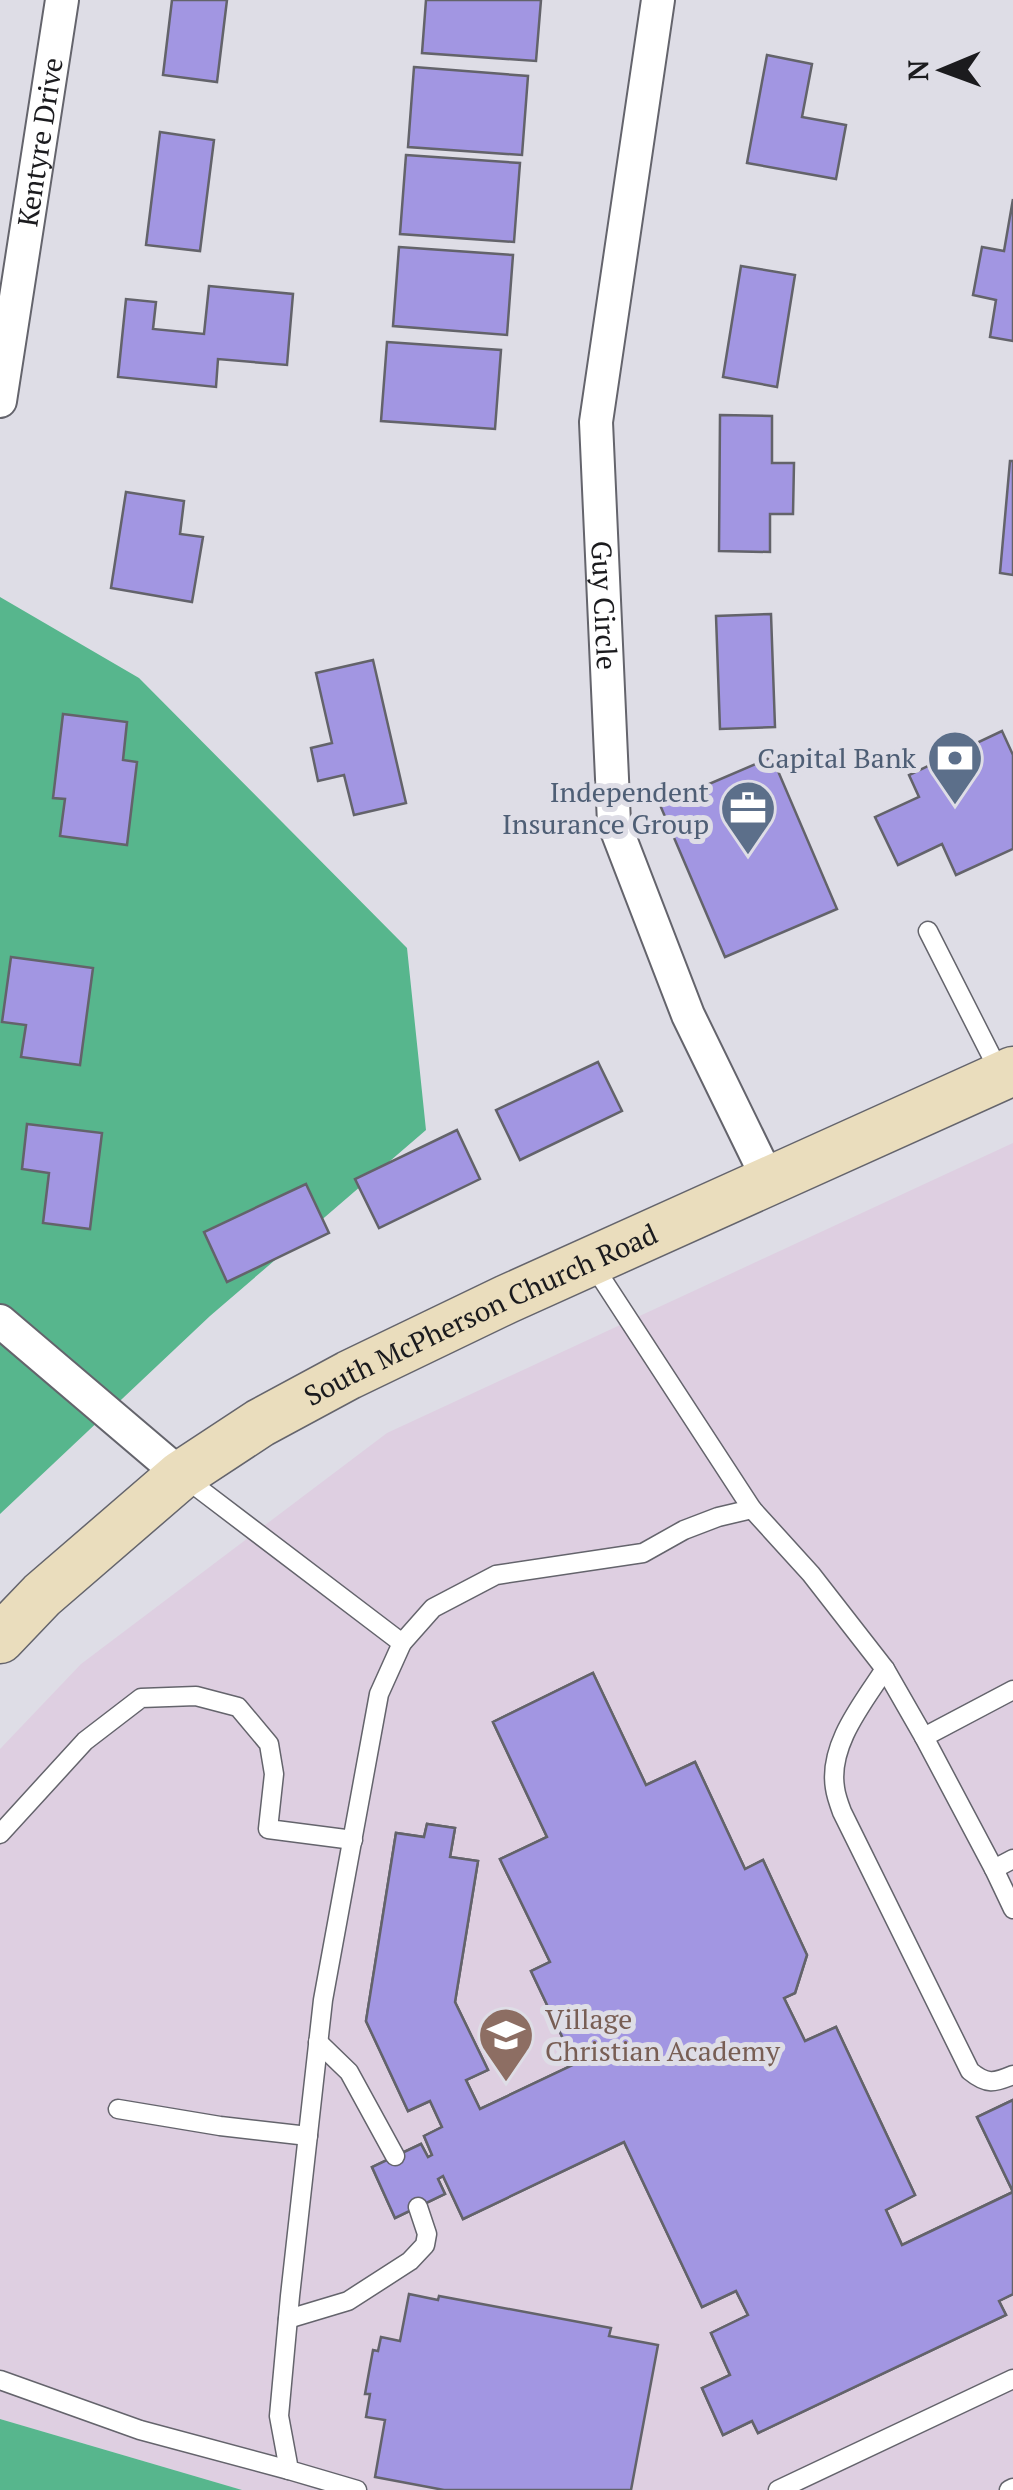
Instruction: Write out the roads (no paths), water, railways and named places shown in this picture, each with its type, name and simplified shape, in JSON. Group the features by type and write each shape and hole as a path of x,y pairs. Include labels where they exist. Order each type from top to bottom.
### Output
{"main road":[{"name":"South McPherson Church Road","path":"0,1640 42,1595 181,1475 260,1423 349,1375 591,1261 1007,1073"}],"street":[{"name":"Kentyre Drive","path":"0,401 62,0"},
{"name":"Guy Circle","path":"658,0 596,422 614,823 688,1015 769,1180"},
{"path":"0,1321 181,1475"}],"lane":[{"path":"928,931 1007,1073"},
{"path":"591,1261 752,1509 811,1574 886,1669 1013,1909"},
{"path":"181,1475 402,1642"},
{"path":"289,2470 279,2416 322,2000 379,1694 402,1642 433,1608 496,1575 643,1553 684,1530 752,1509"},
{"path":"886,1669 844,1737 835,1761 834,1787 842,1812 970,2071 980,2080 996,2082 1013,2075"},
{"path":"924,1736 1013,1690"},
{"path":"0,1834 85,1741 142,1698 196,1696 238,1708 269,1744 274,1774 268,1829 353,1840"},
{"path":"994,1869 1013,1859"},
{"path":"318,2042 350,2072 395,2156"},
{"path":"118,2109 308,2136"},
{"path":"288,2319 348,2301 410,2261 425,2245 427,2234 418,2207"},
{"path":"778,2490 1013,2378"},
{"path":"0,2380 140,2430 357,2490"}],"place":[{"name":"Capital Bank","path":"955,807"},
{"name":"Independent Insurance Group","path":"748,857"},
{"name":"Village Christian Academy","path":"506,2084"}]}
